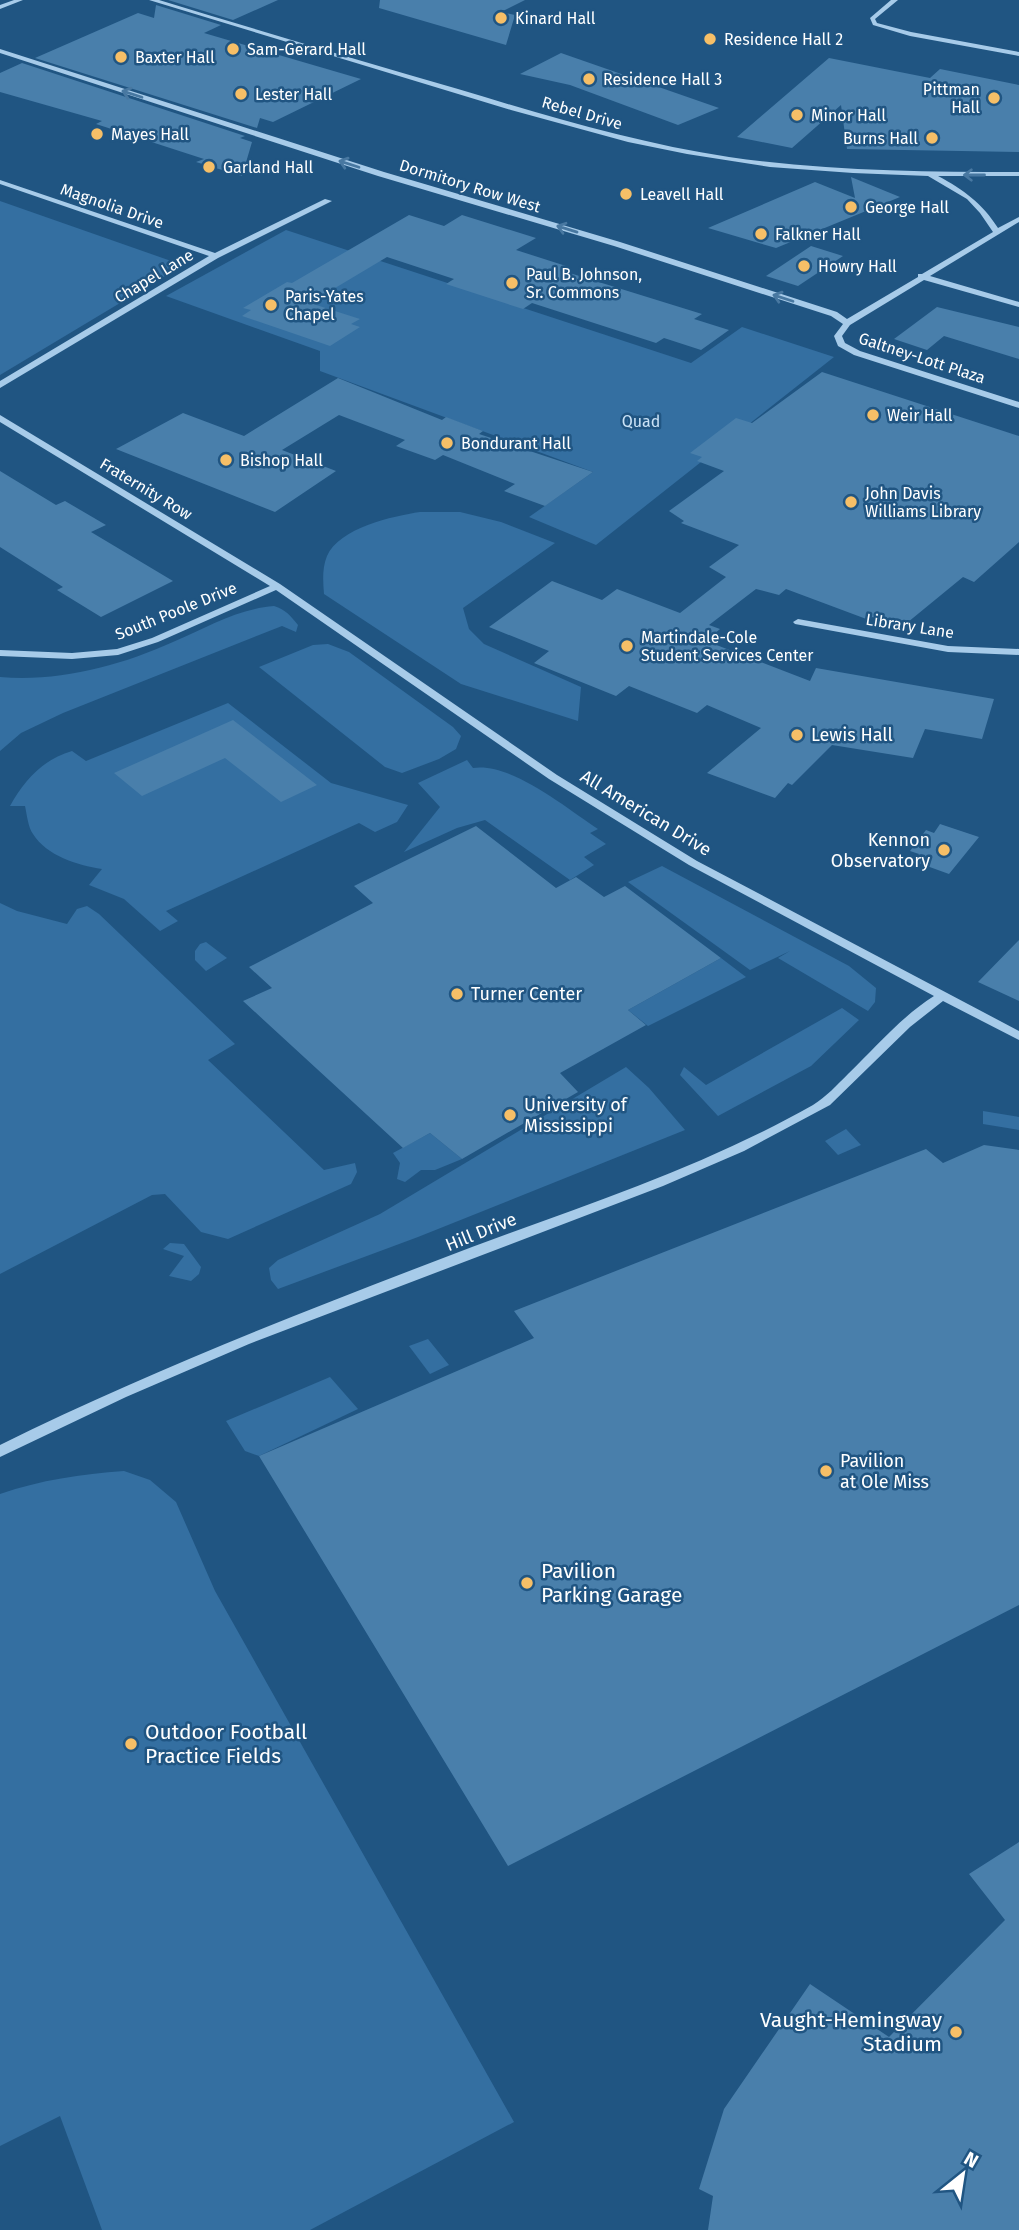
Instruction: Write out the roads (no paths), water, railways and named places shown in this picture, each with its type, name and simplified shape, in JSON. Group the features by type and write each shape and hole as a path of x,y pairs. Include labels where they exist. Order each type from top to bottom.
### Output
{"street":[{"path":"0,8 20,0"},
{"name":"Rebel Drive","path":"152,0 632,141 764,165 929,175 1019,174"},
{"path":"895,0 872,19 875,24 910,34 1019,54"},
{"name":"Dormitory Row West","path":"0,51 381,174 834,314 846,323"},
{"path":"929,175 970,196 982,208 996,231"},
{"name":"Magnolia Drive","path":"0,183 215,256"},
{"name":"Chapel Lane","path":"0,385 215,256 328,201"},
{"path":"846,323 1019,219"},
{"path":"921,276 1019,305"},
{"name":"Galtney-Lott Plaza","path":"846,323 838,336 841,344 857,353 1019,405"},
{"name":"Fraternity Row","path":"0,418 277,586"},
{"name":"South Poole Drive","path":"0,653 72,656 118,652 155,639 277,586"},
{"name":"All American Drive","path":"277,586 553,777 684,857 1019,1036"},
{"name":"Library Lane","path":"798,622 948,649 1019,652"},
{"name":"Hill Drive","path":"0,1451 126,1392 324,1309 624,1197 739,1148 820,1107 899,1032 917,1011 943,995"}],"place":[{"name":"Kinard Hall","path":"501,18"},
{"name":"Residence Hall 2","path":"710,39"},
{"name":"Sam-Gerard Hall","path":"233,49"},
{"name":"Baxter Hall","path":"121,57"},
{"name":"Residence Hall 3","path":"589,79"},
{"name":"Lester Hall","path":"241,94"},
{"name":"Pittman Hall","path":"994,98"},
{"name":"Minor Hall","path":"797,115"},
{"name":"Mayes Hall","path":"97,134"},
{"name":"Burns Hall","path":"932,138"},
{"name":"Garland Hall","path":"209,167"},
{"name":"Leavell Hall","path":"626,194"},
{"name":"George Hall","path":"851,207"},
{"name":"Falkner Hall","path":"761,234"},
{"name":"Howry Hall","path":"804,266"},
{"name":"Paul B. Johnson, Sr. Commons","path":"512,283"},
{"name":"Paris-Yates Chapel","path":"271,305"},
{"name":"Weir Hall","path":"873,415"},
{"name":"Bondurant Hall","path":"447,443"},
{"name":"Bishop Hall","path":"226,460"},
{"name":"John Davis Williams Library","path":"851,502"},
{"name":"Martindale-Cole Student Services Center","path":"627,646"},
{"name":"Lewis Hall","path":"797,735"},
{"name":"Kennon Observatory","path":"944,850"},
{"name":"Turner Center","path":"457,994"},
{"name":"University of Mississippi","path":"510,1115"},
{"name":"Pavilion at Ole Miss","path":"826,1471"},
{"name":"Pavilion Parking Garage","path":"527,1583"},
{"name":"Outdoor Football Practice Fields","path":"131,1744"},
{"name":"Vaught-Hemingway Stadium","path":"956,2032"}],"park label":[{"name":"Quad","path":"641,421"}]}
